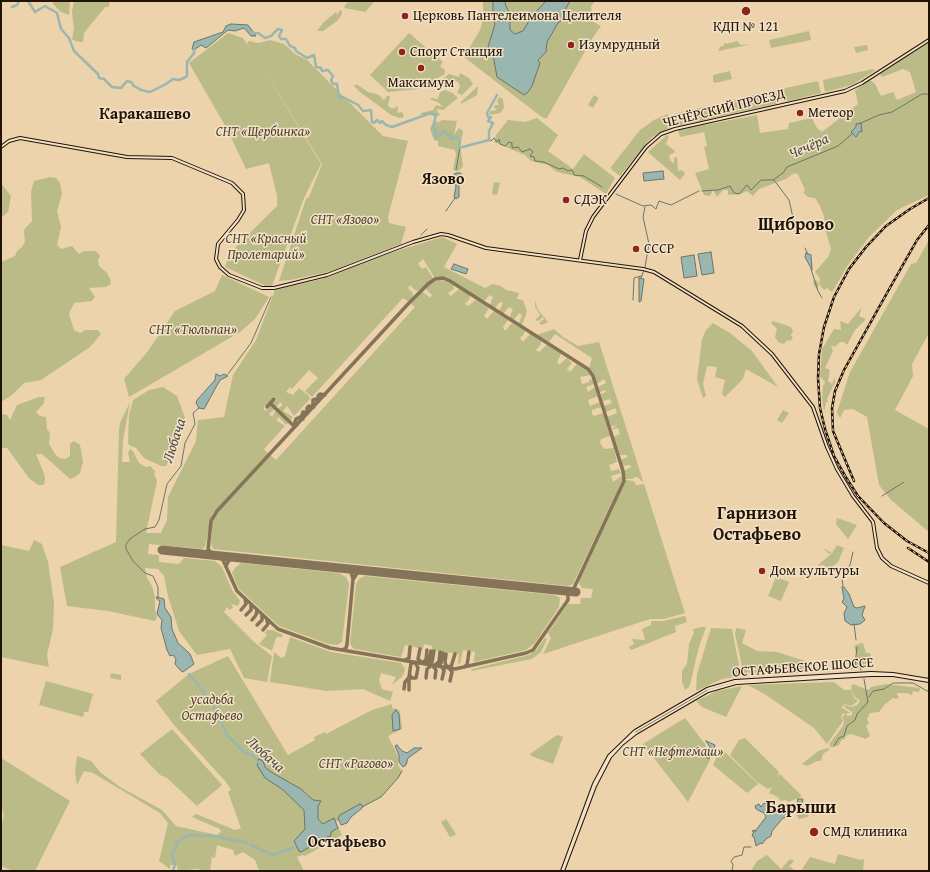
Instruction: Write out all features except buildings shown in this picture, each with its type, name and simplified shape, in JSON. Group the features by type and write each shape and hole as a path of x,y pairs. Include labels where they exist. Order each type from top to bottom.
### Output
{"main road":[{"name":"ЧЕЧЁРСКИЙ ПРОЕЗД","path":"580,260 586,231 593,217 646,147 660,134 675,129 845,90 862,83 929,40"},
{"path":"1,146 9,141 20,138 127,157 162,156 182,161 232,183 243,194 244,210 238,220 218,244 216,259 220,267 229,275 262,288 274,288 327,275 432,235 448,235 491,248 643,269 654,272 730,318 758,339 812,404 837,470 853,496 873,522 877,548 882,558 892,566 929,583"},
{"name":"ОСТАФЬЕВСКОЕ ШОССЕ","path":"563,871 594,784 609,756 635,731 707,689 735,681 864,674 893,674 929,680"}],"green space":[{"path":"53,1 70,1 69,15 61,12 53,4"},
{"path":"74,1 110,1 109,7 105,7 84,33 83,42 72,39 74,28 72,12"},
{"path":"349,1 375,1 365,12 345,8 344,6"},
{"path":"483,1 595,1 591,6 592,21 601,26 547,118 543,118 464,57 480,30 483,20"},
{"path":"340,10 342,11 341,16 337,21 323,31 317,31 323,23 336,12 337,15"},
{"path":"809,31 811,40 771,48 769,40"},
{"path":"228,33 243,38 252,52 247,43 249,41 258,43 270,40 284,44 295,54 307,60 383,136 408,141 388,217 389,223 406,227 401,244 329,272 279,281 306,199 309,197 322,164 257,58 321,164 304,198 272,286 268,287 225,267 229,254 277,206 277,196 269,163 246,169 227,129 189,63"},
{"path":"409,33 443,62 440,66 445,70 445,74 419,89 388,92 370,75"},
{"path":"737,41 741,45 752,44 718,51 721,46 724,46 724,42 726,44"},
{"path":"929,42 929,195 897,210 869,237 848,265 832,292 827,288 824,290 819,284 820,278 815,272 828,257 831,249 826,232 824,216 819,204 815,198 808,197 803,192 805,190 798,174 794,173 786,179 759,189 753,196 747,191 741,194 728,195 728,190 723,190 717,197 713,190 710,196 704,195 695,173 709,169 704,147 707,146 704,132 680,137 678,130 757,115 760,133 788,129 789,123 812,118 817,128 822,132 858,104 855,90 870,80 875,84 881,96 893,92 897,100 916,92 910,72 903,69 882,77 880,74"},
{"path":"867,45 868,50 856,53 854,47"},
{"path":"873,69 875,71 852,85 825,92 823,80"},
{"path":"730,71 732,79 715,83 713,81 713,75"},
{"path":"460,73 469,78 473,84 462,95 457,93 460,86 458,82 452,80 447,84 441,80 449,74 459,77"},
{"path":"818,81 821,93 784,102 781,89"},
{"path":"356,84 368,92 379,95 384,100 387,96 390,96 388,106 393,109 398,106 397,113 402,112 404,117 399,118 391,115 360,92 354,86"},
{"path":"478,86 477,95 461,104 461,102"},
{"path":"445,90 453,93 458,98 443,110 436,109 440,115 435,117 429,114 421,115 421,113 433,110 436,105 443,107 438,102 431,100 431,98 438,99 440,92"},
{"path":"776,90 779,103 677,126 674,114"},
{"path":"594,95 599,98 593,108 588,105"},
{"path":"499,97 503,99 504,108 500,113 489,115 490,111 497,110 494,107 495,105 499,105 497,101"},
{"path":"668,114 671,127 652,137 620,176 611,169 640,130 654,120"},
{"path":"537,118 558,135 548,151 573,169 584,154 615,178 606,194 580,177 557,172 548,165 531,161 525,155 494,142 496,135 508,120 525,122"},
{"path":"442,120 457,121 454,135 459,128 463,131 460,146 463,166 459,171 453,170 456,155 455,150 438,146 438,141 434,140 430,129 432,124 437,121 438,123"},
{"path":"667,135 669,136 666,144 675,151 669,155 670,160 674,164 674,158 677,157 678,171 682,170 685,174 680,180 648,152"},
{"path":"50,177 56,178 60,183 62,194 57,211 61,227 57,245 61,249 72,246 79,254 84,251 95,251 100,255 98,260 99,266 107,273 110,279 111,284 106,287 89,288 95,297 92,301 74,303 69,314 74,330 80,333 86,330 98,330 101,334 90,347 41,380 24,383 12,395 1,402 1,262 15,256 17,251 25,242 24,230 32,221 31,192 34,181"},
{"path":"494,182 500,183 497,195 492,194"},
{"path":"1,183 11,196 8,212 1,218"},
{"path":"442,237 457,244 444,267 485,288 493,284 501,286 506,290 519,293 517,299 523,300 527,312 522,325 519,323 522,315 519,313 514,320 509,318 513,309 509,307 503,314 499,311 503,303 500,302 495,308 490,305 493,297 490,295 484,301 447,278 435,278 423,259 418,264 422,269 426,267 433,278 419,291 415,290 410,285 408,288 413,293 413,296 409,302 403,298 312,397 305,391 318,378 309,370 292,389 290,387 286,392 293,395 299,388 309,396 310,399 294,416 287,406 283,411 293,417 290,421 277,409 283,405 280,402 276,408 272,404 277,399 274,396 267,406 266,405 263,408 266,411 271,405 275,409 269,414 272,417 276,410 289,422 286,425 279,417 276,420 285,426 264,449 268,453 212,514 205,547 202,549 149,544 148,554 159,555 159,562 179,564 184,558 215,561 222,567 232,590 240,601 238,606 231,604 233,607 230,610 227,607 224,612 254,642 272,656 267,682 244,678 230,649 197,655 179,631 168,596 164,576 158,569 145,568 147,578 152,586 155,597 155,610 157,617 155,621 108,611 67,606 60,567 116,542 119,431 120,423 130,402 123,440 122,462 130,462 128,453 130,449 133,451 139,463 146,467 150,466 156,472 154,473 157,481 146,533 161,533 167,520 168,497 196,441 198,420 224,417 233,375 256,340 275,290 322,279 371,259"},
{"path":"929,240 929,333 912,364 913,376 895,410 929,429 929,532 891,500 879,485 867,417 853,409 844,410 840,418 837,412 850,372 911,264 916,263"},
{"name":"СНТ «Тюльпан»","path":"222,275 269,297 255,319 240,332 129,397 124,379 148,351 175,311 215,291"},
{"path":"439,280 446,281 453,285 454,289 448,293 451,296 459,289 470,295 470,298 465,304 468,306 476,300 489,308 484,316 487,319 494,311 508,320 503,327 505,331 512,323 525,331 520,338 523,342 530,334 541,341 541,344 536,350 539,352 547,345 561,354 557,362 559,365 567,358 572,363 567,369 570,372 577,364 586,370 590,375 580,377 582,384 589,382 590,379 593,380 594,384 586,387 588,392 595,387 598,396 588,400 590,406 600,402 601,407 592,410 592,414 594,416 603,413 610,436 601,439 600,443 604,449 614,448 617,462 609,465 611,471 619,469 621,473 611,476 613,482 620,477 622,477 622,481 573,584 568,586 213,549 211,544 212,523 217,513 270,455 276,460 415,307 411,304 422,291 430,298 432,295 425,288 430,283"},
{"path":"816,280 819,284 817,289 814,286 813,281"},
{"path":"535,301 538,310 548,322 542,325 539,323 544,319 543,317 538,321 535,320 540,315 535,307"},
{"path":"862,307 859,316 866,319 855,330 847,345 844,342 840,342 835,347 831,345 833,351 825,368 830,370 828,381 832,384 835,377 835,382 827,399 828,402 826,402 824,412 822,398 823,386 825,382 820,376 822,349 834,329 841,330 840,321 848,324"},
{"path":"773,321 791,327 793,331 791,335 793,339 789,341 786,340 783,344 778,342 775,337 777,329 771,323"},
{"path":"713,323 730,333 752,351 778,387 746,369 743,379 725,397 722,394 725,380 715,377 717,367 707,366 703,384 706,396 703,398 697,379 702,339 706,330"},
{"path":"554,329 563,337 578,346 599,342 643,481 641,481 638,477 633,479 625,479 624,471 631,467 630,465 623,466 621,460 627,457 627,455 619,455 613,437 620,434 618,428 611,430 617,425 611,427 607,417 617,413 615,408 606,412 604,406 612,403 610,399 603,401 601,394 606,392 605,390 600,392 598,387 606,383 604,379 597,384 594,375 589,368 592,358 555,334 549,342 537,335"},
{"path":"163,387 177,396 185,418 174,450 166,466 161,466 144,458 136,448 129,445 128,442 129,415 133,400 149,390"},
{"path":"39,397 45,397 44,403 36,412 40,416 46,417 47,429 50,433 49,444 55,454 59,458 65,459 70,456 70,444 74,441 80,445 83,462 80,473 70,479 42,454 36,454 44,474 44,485 38,485 29,478 7,448 1,448 1,414 7,415 10,420 17,405"},
{"path":"783,410 789,413 782,423 777,420"},
{"path":"625,480 634,481 636,485 644,484 685,613 664,619 650,619 543,654 551,638 548,633 568,604 580,604 581,598 591,598 593,589 582,588 578,581"},
{"path":"837,518 857,525 848,539 836,524"},
{"path":"34,540 42,544 48,562 54,603 53,629 47,655 49,667 1,657 1,545 29,551"},
{"path":"837,545 844,548 838,562 829,569 823,565 817,566 831,554 834,554 828,553 823,548 832,553"},
{"path":"241,563 339,573 346,577 349,584 342,642 337,645 328,644 279,626 239,589 232,573"},
{"path":"365,576 555,595 560,598 559,607 535,643 526,650 474,662 475,652 463,650 460,664 458,663 459,654 432,650 432,646 424,644 423,649 405,645 401,657 354,649 350,644 356,584 359,579"},
{"path":"776,577 789,582 781,601 768,596"},
{"path":"685,616 687,622 675,626 676,632 631,650 629,647 634,644 632,639 645,640 642,629 651,625 651,621 663,621"},
{"path":"706,627 698,650 689,687 685,690 682,682 682,671 687,664 689,644 694,633 693,629"},
{"path":"711,628 732,629 741,676 722,679 696,691 697,674"},
{"path":"736,628 746,630 742,643 757,651 777,652 811,663 811,672 744,675 735,634"},
{"path":"267,630 273,630 283,635 282,637 277,637 272,651 259,644 267,635 265,633"},
{"path":"290,637 331,652 401,663 405,669 403,676 392,685 396,677 381,673 379,680 382,689 393,692 390,701 363,689 327,691 270,682 274,652 281,658 285,656"},
{"path":"545,638 547,639 541,652 532,659 471,671 472,669 529,655 536,650"},
{"path":"863,643 866,653 870,653 874,667 846,670 853,664 853,661 857,656 854,646"},
{"path":"228,656 288,755 315,740 314,737 325,732 326,734 372,710 392,704 392,708 397,709 400,712 402,729 388,736 398,756 398,765 402,771 398,778 381,797 336,822 342,835 305,856 302,855 297,857 304,871 259,871 255,860 243,852 235,856 233,850 217,845 215,858 212,857 210,871 196,869 178,871 177,865 170,865 170,869 159,861 168,823 160,813 93,773 84,771 77,785 75,771 77,756 91,761 100,772 120,787 162,810 176,826 217,835 221,832 220,829 192,817 196,814 235,830 241,828 228,792 231,790 226,782 174,725 156,701 189,674"},
{"path":"111,673 121,675 121,680 110,678"},
{"path":"46,681 93,694 88,712 84,712 83,717 39,705"},
{"path":"834,682 844,690 851,690 854,698 858,701 851,706 845,704 841,707 850,713 843,713 841,717 843,721 827,744 814,728 766,695 748,685"},
{"path":"853,684 868,690 871,687 886,684 920,688 919,692 913,691 912,695 907,693 898,693 897,695 899,697 896,699 893,698 884,705 879,712 870,713 867,719 869,724 866,725 870,736 866,739 851,734 847,735 844,740 842,739 839,745 830,747 830,743 843,726 844,721 842,717 845,714 848,716 852,715 852,712 844,707 845,705 851,707 857,705 860,701 852,692 851,687"},
{"path":"742,686 726,717 702,707 696,701 717,691"},
{"name":"СНТ «Нефтемаш»","path":"685,718 706,747 704,749 698,745 693,751 701,758 705,756 710,760 688,802 643,744"},
{"path":"172,729 222,785 197,806 167,778 160,775 140,754"},
{"path":"557,735 563,737 553,764 531,756 530,754"},
{"path":"745,738 779,772 777,778 780,774 802,796 789,802 785,800 780,801 778,797 769,793 772,787 768,789 757,782 730,755 739,740"},
{"path":"721,748 758,784 747,793 713,765"},
{"path":"828,748 830,749 823,754 821,761 817,761 807,766 802,764 818,751"},
{"path":"1,758 70,801 35,871 13,871 1,866 1,826 4,816 1,803"},
{"path":"808,805 814,808 815,816 810,814 807,817 799,819 796,815 803,814 803,811 808,810"},
{"path":"446,819 456,834 450,837 441,822"},
{"path":"838,854 861,860 864,859 863,871 801,871 810,857 835,864"},
{"path":"767,855 781,869 790,859 794,861 789,866 796,871 751,871 757,861"}],"water":[{"path":"493,1 506,1 505,4 510,14 510,30 515,34 523,31 532,16 546,1 570,1 565,10 566,17 558,23 547,42 546,52 538,60 540,63 532,86 524,95 497,77 494,60 488,47 495,24 493,16"},
{"path":"231,24 248,25 256,36 251,36 244,28 235,31 228,30 206,48 201,45 194,50 192,49 194,42 223,32 226,26"},
{"path":"861,123 862,132 860,131 856,137 851,132 856,127 856,124"},
{"path":"663,171 664,179 644,181 643,173"},
{"path":"461,173 459,197 456,199 454,197 456,187 454,174"},
{"path":"711,252 714,273 702,275 698,254"},
{"path":"806,253 811,255 812,270 805,257"},
{"path":"694,255 697,276 684,278 681,257"},
{"path":"454,264 468,269 466,274 451,269"},
{"path":"639,278 644,279 641,301 639,302"},
{"path":"216,374 220,376 224,374 228,376 220,380 204,409 199,408 196,403 197,400 215,380"},
{"path":"842,587 844,587 849,594 854,607 857,608 865,606 862,615 865,620 860,624 851,625 845,621 844,613 847,607 842,602 844,599"},
{"path":"156,598 164,599 165,608 171,617 172,629 178,643 190,654 194,664 183,672 175,664 176,659 173,655 170,656 167,650 161,628 162,620 157,614 160,601"},
{"path":"396,710 399,714 400,729 393,731 392,715"},
{"path":"706,741 715,745 709,759 705,756 701,757 694,751 698,747 700,750 708,750 710,747"},
{"path":"397,745 402,751 407,753 414,748 422,748 408,758 406,765 403,767 399,762 399,755 395,746"},
{"path":"259,759 263,761 265,767 271,772 301,789 313,800 321,801 318,806 318,819 323,824 334,818 338,828 331,832 331,836 327,837 326,843 321,846 315,844 301,852 299,851 294,841 305,829 304,810 282,789 265,778 257,765"},
{"path":"798,799 803,799 801,809 790,813 789,817 783,818 772,831 771,836 762,844 761,843 756,846 754,837 752,836 756,831 752,831 756,830 766,817 764,813 756,809 755,806 759,804 761,807 764,803 767,804 770,811 777,811 780,808 788,810 792,807 796,808"},
{"path":"360,804 363,806 361,809 351,817 347,823 341,825 338,818 340,815"}],"waterway":[{"path":"12,7 17,5 19,1"},
{"path":"28,1 35,12 45,6 57,13 61,29 69,38 74,51 98,74 99,78 104,79 112,87 121,88 127,81 131,82 134,86 141,90 150,92 173,79 179,80 184,78 187,76 187,62 194,53 194,48"},
{"path":"253,33 258,33 265,38 271,36 278,29 282,30 279,36 281,39 286,39 290,46 295,48 296,51 307,58 314,55 316,67 321,68 322,71 328,70 333,76 331,80 333,84 337,84 339,98 343,97 358,105 363,111 371,110 372,122 374,123 377,120 380,123 382,121 386,125 392,127 431,113 436,115 433,127 436,132 435,137 439,136 443,132 446,132 447,135 450,135 451,139 456,137 460,140 459,148 489,140 489,131 493,123 488,121 491,117 488,117 487,113 497,95"},
{"name":"Чечёра","path":"861,123 879,115 892,112 922,94 929,94"},
{"name":"Чечёра","path":"702,191 718,190 730,186 734,193 739,194 747,185 751,190 761,180 773,180 783,173 787,167 838,146 853,133"},
{"name":"Чечёра","path":"489,140 491,141 494,138 497,142 499,139 500,144 505,146 509,142 512,143 512,148 518,147 522,152 530,149 533,152 530,156 534,157 535,161 544,162 559,169 563,168 568,171 571,170 573,171 574,175 584,176 602,187"},
{"path":"456,170 460,147"},
{"path":"774,180 789,200 798,232"},
{"name":"Чечёра","path":"616,194 643,206 651,205 656,209 659,201 671,205 699,191"},
{"path":"446,211 455,198"},
{"path":"641,278 645,267 649,244 643,217 645,207"},
{"path":"421,235 427,229"},
{"path":"805,248 808,254"},
{"path":"811,269 818,291 822,298"},
{"path":"633,300 634,278 641,276"},
{"name":"Любача","path":"228,374 251,343 271,297"},
{"name":"Любача","path":"158,598 158,587 153,576 145,573 133,561 126,549 126,544 131,538 145,529 155,527 159,520 167,484 181,466 185,443 195,424 193,413 199,408"},
{"path":"882,496 904,482"},
{"path":"843,586 842,579 850,565 853,552"},
{"path":"854,624 856,640"},
{"path":"857,647 855,665 860,667 861,670"},
{"name":"Любача","path":"189,674 211,701 227,735 244,752 253,756 260,764"},
{"path":"834,746 839,738 844,736 847,726 855,720 857,714 868,702 864,679"},
{"path":"869,697 873,691 884,689 893,683 913,683 929,692"},
{"path":"362,807 381,797 398,778 402,771"},
{"name":"Любача","path":"173,870 175,865 172,854 176,848 176,843 188,835 214,836 247,843"},
{"name":"Любача","path":"251,845 273,855 293,848"},
{"path":"732,871 733,865 731,861 734,857 742,855 744,847 751,847"}],"taxiway":[{"path":"204,555 208,550 211,521 217,511 409,303 428,284 435,279 443,278 588,369 593,376 623,471 624,481 571,592"},
{"path":"319,400 318,396 320,394 325,395"},
{"path":"267,407 274,399"},
{"path":"313,406 313,400 316,399 319,401"},
{"path":"270,403 295,427"},
{"path":"307,412 307,408 309,406 314,407"},
{"path":"301,418 303,412 308,413"},
{"path":"297,425 295,422 296,419 300,417 303,419"},
{"path":"209,550 213,556"},
{"path":"217,556 223,560 237,591 278,629 330,648 455,669 526,653 533,650 568,600 568,595 563,591"},
{"path":"226,566 229,560 236,558"},
{"path":"342,650 346,648 347,644 353,579 351,572 346,569"},
{"path":"354,578 357,573 363,571"},
{"path":"241,610 246,604 245,599"},
{"path":"246,615 251,610 251,605"},
{"path":"252,620 256,615 257,610"},
{"path":"257,625 262,620 262,615"},
{"path":"263,630 268,624 267,620"},
{"path":"405,660 409,658 410,647"},
{"path":"420,649 418,659 422,663 426,660 427,650"},
{"path":"425,664 429,661 431,651"},
{"path":"428,664 432,662 434,651"},
{"path":"435,665 439,662 440,652"},
{"path":"464,667 467,665 469,652"},
{"path":"438,666 441,663 443,653"},
{"path":"445,662 446,654"},
{"path":"445,662 446,666 451,667 455,654"},
{"path":"410,675 411,678 416,678 418,668 415,662 411,664"},
{"path":"404,689 405,682 409,677 411,663"},
{"path":"426,678 427,669 432,665 436,670 435,678"},
{"path":"442,667 444,671 442,679"},
{"path":"449,668 452,672 450,681"},
{"path":"409,677 409,690"}],"runway":[{"path":"162,550 576,592"}],"railway":[{"path":"929,198 886,226 866,247 849,269 834,297 824,327 819,354 818,378 820,408 825,429 834,456 847,479 858,496 884,523 907,541 929,553"},
{"path":"854,481 833,431 832,408 835,391 844,370 917,240 929,225"},
{"path":"908,548 929,562"}],"place":[{"name":"КДП № 121","path":"746,11"},
{"name":"Церковь Пантелеимона Целителя","path":"405,16"},
{"name":"Изумрудный","path":"571,45"},
{"name":"Спорт Станция","path":"402,52"},
{"name":"Максимум","path":"421,68"},
{"name":"Метеор","path":"800,113"},
{"name":"СДЭК","path":"566,200"},
{"name":"СССР","path":"636,249"},
{"name":"Дом культуры","path":"762,571"},
{"name":"СМД клиника","path":"814,832"}],"district":[{"name":"Каракашево","path":"145,115"},
{"name":"Язово","path":"443,180"},
{"name":"Щиброво","path":"796,225"},
{"name":"Гарнизон Остафьево","path":"757,524"},
{"name":"Барыши","path":"801,808"},
{"name":"Остафьево","path":"347,843"}],"park label":[{"name":"СНТ «Щербинка»","path":"263,132"},
{"name":"СНТ «Язово»","path":"345,220"},
{"name":"СНТ «Красный Пролетарий»","path":"266,248"},
{"name":"усадьба Остафьево","path":"212,708"},
{"name":"СНТ «Рагово»","path":"356,764"}]}
